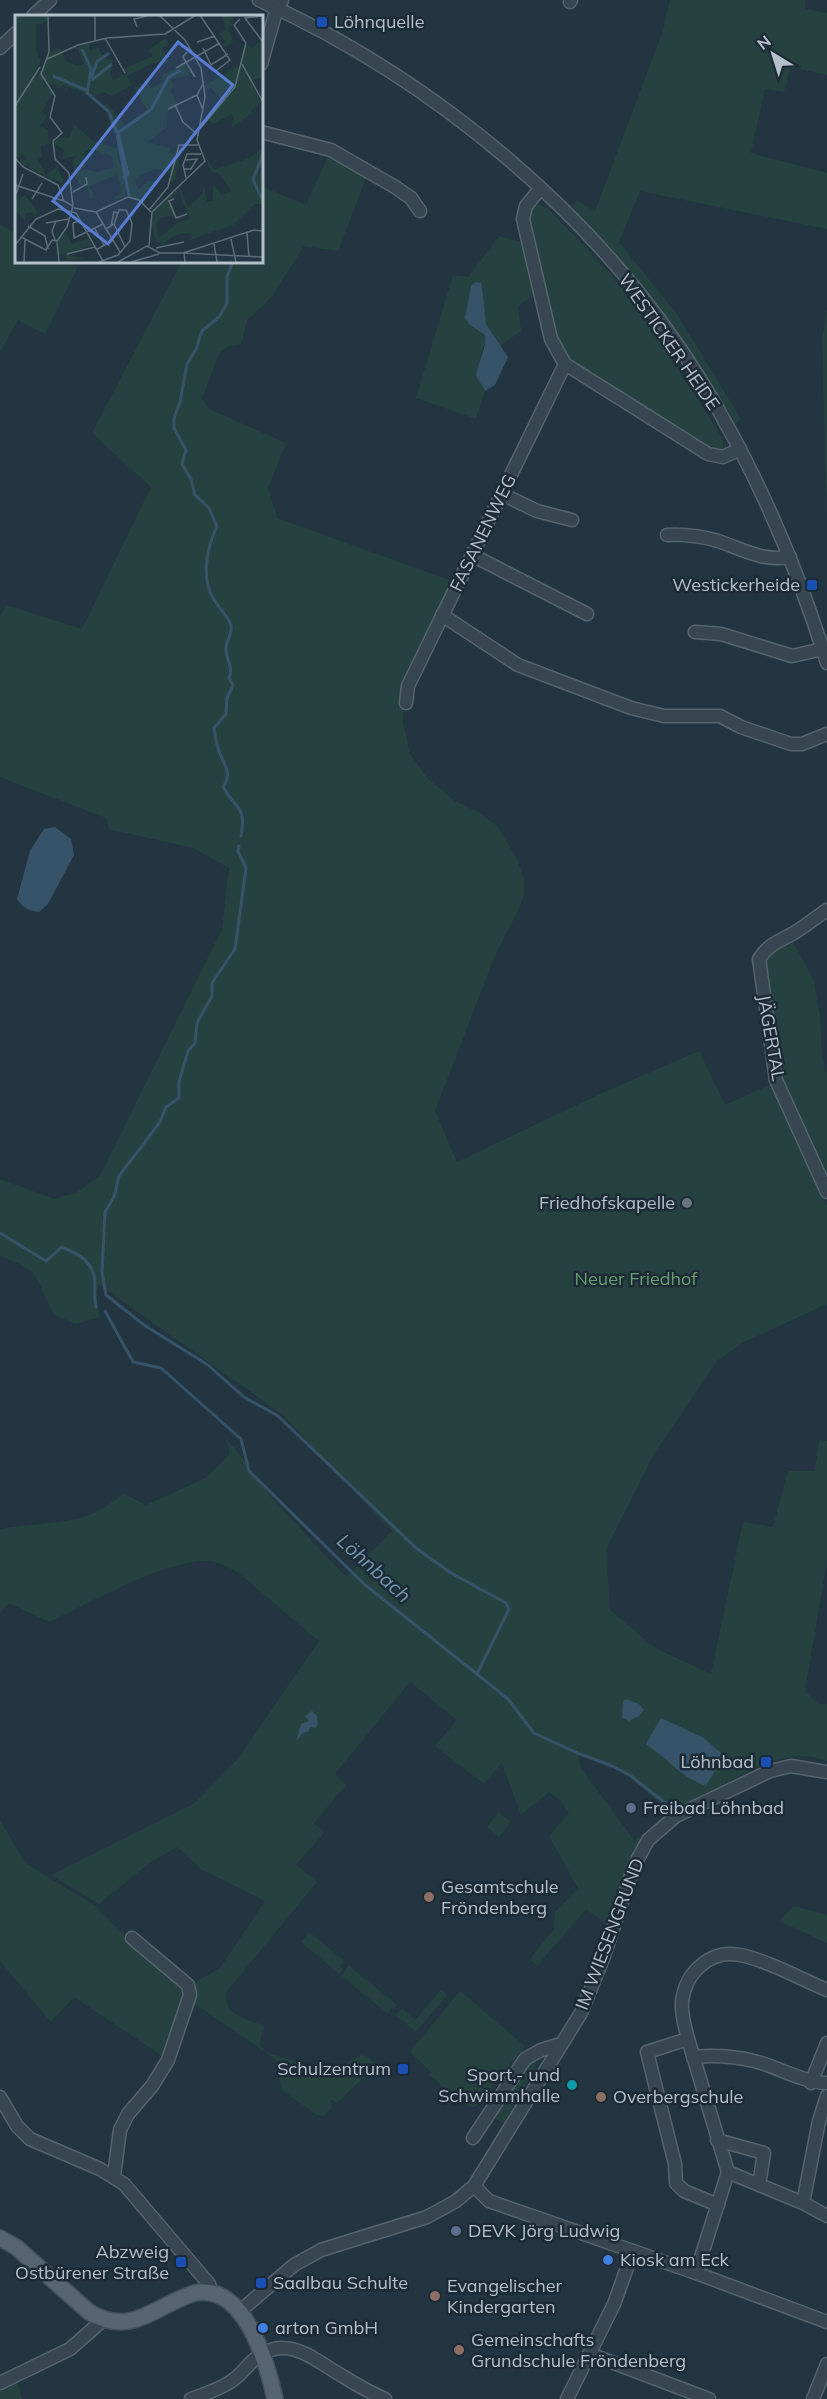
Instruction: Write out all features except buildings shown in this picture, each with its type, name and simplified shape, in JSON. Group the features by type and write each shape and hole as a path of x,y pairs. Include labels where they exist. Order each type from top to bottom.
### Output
{"main road":[{"path":"0,2238 16,2247 89,2312 103,2320 130,2322 189,2295 203,2292 212,2293 225,2300 238,2312 256,2337 263,2353 275,2399"}],"street":[{"path":"34,15 50,0"},
{"name":"WESTICKER HEIDE","path":"259,0 280,4 403,80 452,115 511,162 613,261 659,320 699,378 740,449 790,557 827,663"},
{"path":"262,61 280,4"},
{"path":"0,48 15,34"},
{"path":"262,132 321,147 345,157 411,198 420,211"},
{"path":"540,189 526,206 523,219 551,339 565,364 708,454 723,457 740,449"},
{"name":"FASANENWEG","path":"406,703 408,686 565,364"},
{"path":"502,494 537,511 572,520"},
{"path":"667,535 687,534 716,540 764,558 779,560 790,557"},
{"path":"472,555 587,614"},
{"path":"442,615 519,665 631,708 664,716 720,716 741,728 791,744 802,744 827,734"},
{"path":"695,632 732,637 769,651 792,656 823,649"},
{"name":"JÄGERTAL","path":"827,910 794,933 765,949 759,959 776,1080 827,1192"},
{"name":"IM WIESENGRUND","path":"474,2186 581,2013 634,1866 648,1840 676,1816 770,1771 791,1766 811,1767 827,1772"},
{"path":"114,2176 120,2130 128,2114 152,2086 168,2060 190,1995 188,1985 132,1938"},
{"path":"696,2273 728,2172 688,2039 682,2002 685,1988 699,1966 719,1955 738,1954 827,1990"},
{"path":"688,2039 647,2052 675,2164 676,2183 684,2192 718,2205"},
{"path":"811,2083 827,2043"},
{"path":"473,2138 525,2059 561,2044"},
{"path":"693,2056 717,2055 756,2061 811,2083 827,2084"},
{"path":"803,2203 819,2121 827,2096"},
{"path":"0,2097 17,2127 30,2139 114,2176 135,2196 209,2284 212,2293"},
{"path":"717,2140 764,2153 759,2185"},
{"path":"728,2172 803,2203 827,2216"},
{"path":"238,2312 294,2265 321,2250 427,2217 456,2201 474,2186 489,2201 696,2273 827,2322"},
{"path":"567,2399 614,2304 633,2251"},
{"path":"0,2383 70,2349 103,2320"},
{"path":"190,2399 231,2382 263,2353 276,2348 299,2349 381,2398"},
{"path":"590,2354 709,2399"},
{"path":"813,2399 827,2364"}],"green space":[{"path":"670,0 805,0 806,9 827,13 827,75 790,67 784,92 765,89 751,153 827,173 827,229 640,191 619,242 677,314 741,419 736,423 660,311 618,259 572,208 576,200 595,211 663,31"},
{"name":"Neuer Friedhof","path":"329,154 368,173 338,251 304,246 270,299 247,320 241,344 228,347 220,352 202,398 209,409 286,443 268,488 277,518 452,581 404,684 403,722 410,754 428,779 455,801 482,814 497,826 516,857 524,879 524,894 519,909 496,953 435,1111 457,1162 600,1094 699,1051 725,1105 772,1084 827,1206 827,1304 742,1343 717,1361 654,1454 606,1549 610,1610 655,1648 711,1674 743,1522 773,1527 788,1471 815,1471 819,1440 827,1441 827,1561 805,1691 818,1704 827,1704 827,1761 800,1756 787,1758 762,1765 726,1783 731,1771 719,1795 676,1816 620,1769 578,1751 580,1767 634,1840 639,1836 640,1840 625,1871 608,1925 586,1909 537,1966 530,1959 554,1929 555,1912 578,1888 549,1836 569,1813 559,1799 549,1792 521,1815 502,1763 484,1784 435,1746 457,1720 410,1682 335,1774 346,1785 314,1823 324,1833 296,1865 317,1882 227,1991 226,1999 231,2011 242,2018 263,2025 260,2045 265,2052 191,2001 196,1982 220,1968 265,1901 201,1869 177,1847 148,1864 99,1904 51,1875 195,1803 237,1760 319,1641 237,1572 211,1561 170,1567 106,1594 49,1622 9,1603 0,1613 0,1529 80,1518 109,1505 123,1493 146,1505 206,1478 230,1454 227,1441 274,1500 346,1577 392,1531 282,1414 98,1284 97,1301 100,1317 76,1324 55,1315 32,1273 25,1267 0,1256 0,1179 54,1199 76,1193 100,1176 222,929 229,868 193,848 109,829 106,818 0,777 0,617 6,605 82,629 151,487 92,433 181,262 262,262 262,186 306,205"},
{"path":"533,206 546,206 611,275 650,326 723,439 723,451 709,453 566,363 554,338 526,215"},
{"path":"0,224 15,233 15,262 70,262 78,267 45,334 18,320 0,352"},
{"path":"499,236 528,244 540,291 518,306 521,331 500,346 486,324 483,307 470,325 486,338 479,367 481,383 485,391 476,419 416,398 453,275 468,277"},
{"path":"827,309 827,519 822,340"},
{"path":"791,938 813,979 820,1016 822,1058 827,1076 827,1183 779,1078 764,958"},
{"path":"499,1812 511,1822 499,1837 487,1827"},
{"path":"0,1820 25,1863 97,1907 122,1933 187,1985 167,2059 74,1997 51,2022 0,1961"},
{"path":"794,1906 827,1915 827,1943 779,1921"},
{"path":"309,1932 344,1961 340,1966 343,1969 339,1974 301,1942"},
{"path":"348,1965 397,2005 394,2009 392,2008 388,2014 342,1976"},
{"path":"441,1990 447,1995 416,2032 393,2013 397,2014 402,2009 415,2020"},
{"path":"460,1991 525,2046 478,2104 473,2107 466,2105 429,2075 431,2072 410,2052"},
{"path":"265,2052 325,2071 343,2065 361,2055 369,2058 376,2065 337,2103 330,2099 332,2108 324,2116 317,2115 281,2089 279,2078 286,2071 292,2071"},
{"path":"535,2061 536,2067 504,2123 495,2118 530,2062"},
{"path":"18,2382 22,2399 0,2399 0,2389"}],"water":[{"path":"476,282 481,283 482,287 486,324 508,357 495,385 485,391 476,376 485,344 485,335 470,325 465,318 471,286"},
{"path":"55,827 71,839 74,855 48,904 39,912 32,911 24,907 17,899 30,851 44,829"},
{"path":"626,1699 639,1704 644,1710 639,1716 629,1721 622,1718 623,1701"},
{"path":"312,1711 317,1716 318,1725 315,1728 310,1727 309,1731 303,1733 296,1741 301,1724 309,1721 305,1716"},
{"path":"661,1718 702,1737 724,1755 706,1786 682,1773 646,1744"}],"waterway":[{"path":"233,262 227,277 227,303 219,317 202,331 196,349 187,364 180,402 174,418 174,428 186,450 182,464 191,479 195,495 209,508 217,527 210,543 206,572 209,590 231,625 226,652 231,670 229,678 233,685 227,698 226,714 214,728 217,746 227,772 223,787 241,813 241,836"},
{"path":"239,846 238,851 246,868 235,949 212,983 212,996 197,1023 195,1043 188,1051 179,1082 179,1098 166,1107 160,1122 119,1176 114,1197 105,1212 102,1272 106,1295 144,1325 208,1365 244,1397 278,1416 416,1548 451,1573 506,1603 509,1609 477,1674"},
{"name":"Löhnbach","path":"0,1233 46,1261 62,1247 84,1259 94,1275 96,1307"},
{"name":"Löhnbach","path":"105,1311 133,1362 161,1368 241,1439 249,1471 364,1584 507,1698 534,1733 631,1776 669,1806"}],"place":[{"name":"Löhnquelle","path":"322,22"},
{"name":"Westickerheide","path":"812,585"},
{"name":"Friedhofskapelle","path":"687,1203"},
{"name":"Löhnbad","path":"766,1762"},
{"name":"Freibad Löhnbad","path":"631,1808"},
{"name":"Gesamtschule Fröndenberg","path":"429,1897"},
{"name":"Schulzentrum","path":"403,2069"},
{"name":"Sport,- und Schwimmhalle","path":"572,2085"},
{"name":"Overbergschule","path":"601,2097"},
{"name":"DEVK Jörg Ludwig","path":"456,2231"},
{"name":"Kiosk am Eck","path":"608,2260"},
{"name":"Abzweig Ostbürener Straße","path":"181,2262"},
{"name":"Saalbau Schulte","path":"261,2283"},
{"name":"Evangelischer Kindergarten","path":"435,2296"},
{"name":"arton GmbH","path":"263,2328"},
{"name":"Gemeinschafts Grundschule Fröndenberg","path":"459,2350"}]}
